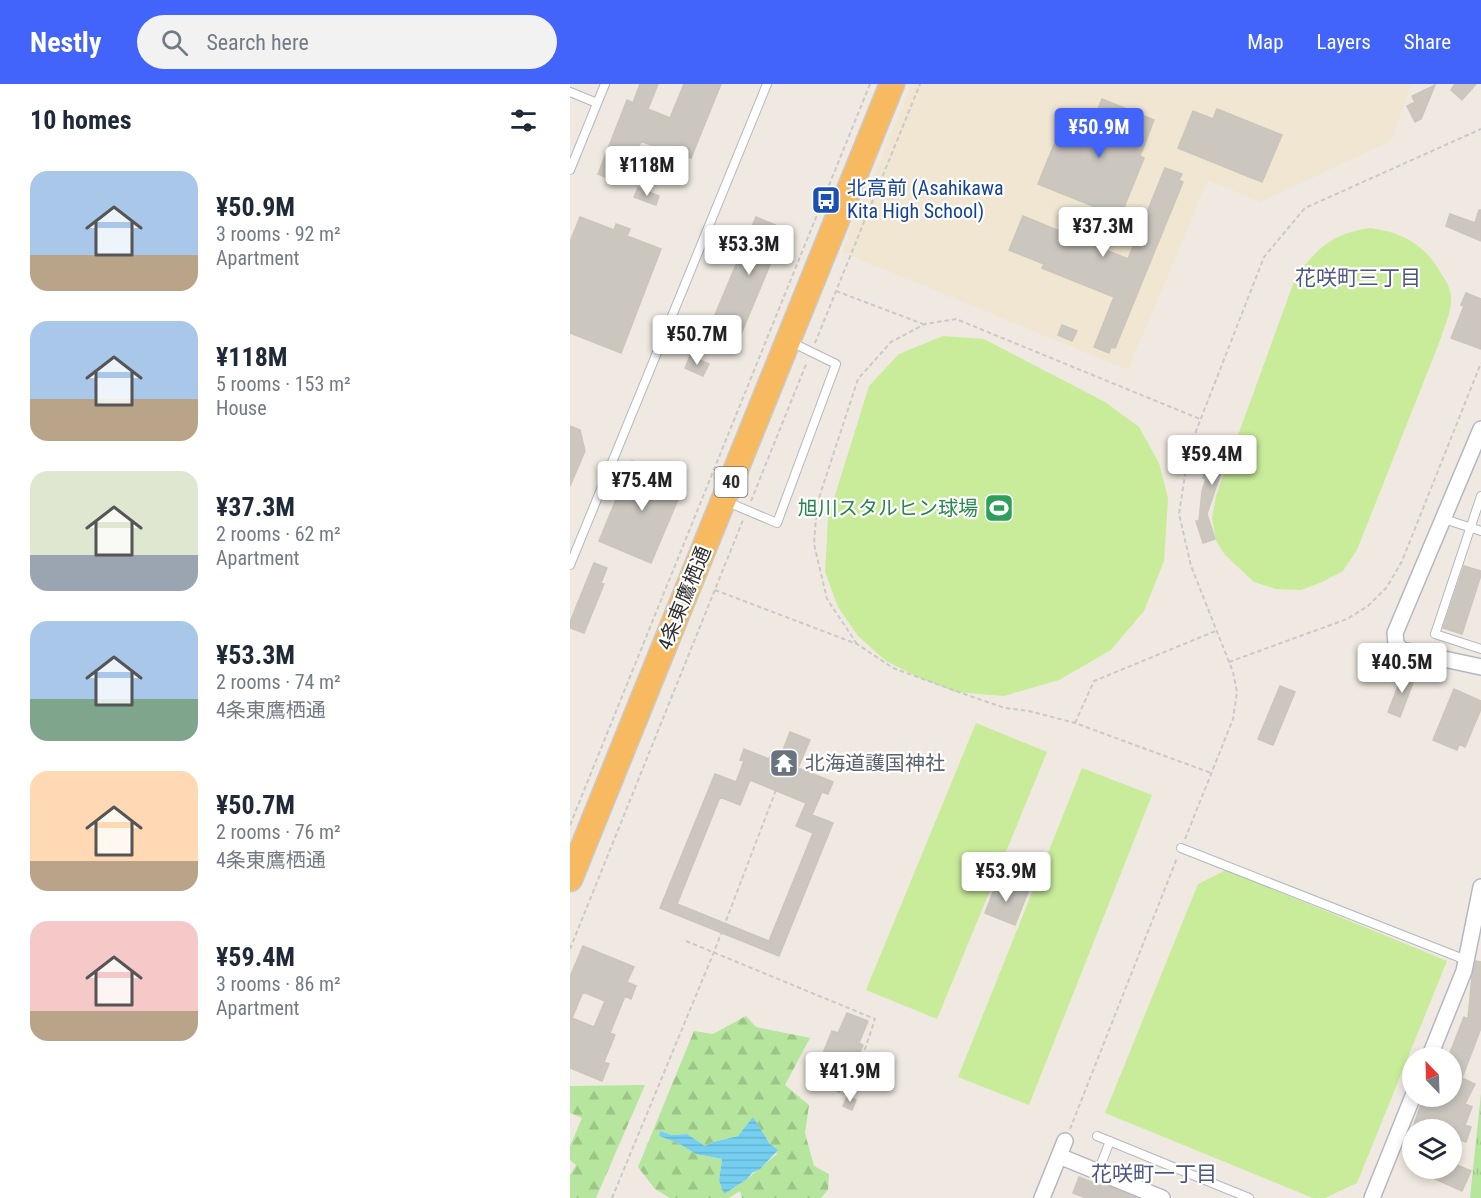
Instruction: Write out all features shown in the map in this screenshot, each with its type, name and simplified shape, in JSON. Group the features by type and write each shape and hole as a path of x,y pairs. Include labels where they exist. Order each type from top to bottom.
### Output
{"highway":[{"name":"4条東鷹栖通","path":"570,879 892,84"}],"street":[{"path":"1481,429 1395,633 1396,644 1402,650 1481,667"},
{"path":"1433,1047 1464,971 1481,887"},
{"path":"1372,1198 1409,1107"},
{"path":"1042,1198 1065,1141"},
{"path":"1059,1156 1161,1198"}],"lane":[{"path":"570,170 605,84"},
{"path":"570,565 767,84"},
{"path":"570,92 597,104"},
{"path":"723,500 777,523 836,364 788,341"},
{"path":"1481,496 1435,634 1481,649"},
{"path":"1444,519 1481,531"},
{"path":"1181,848 1466,960"},
{"path":"1097,1136 1250,1198"},
{"path":"1098,1172 1110,1142"}],"path":[{"path":"570,825 870,84"},
{"path":"1065,1141 1233,719 1237,692 1218,630 1191,566 1179,514 1189,449 1264,256 1305,208 1481,129"},
{"path":"836,291 925,324"},
{"path":"857,644 827,599 814,544 817,504 858,380 891,342 925,324 956,319 1200,419"},
{"path":"1229,662 1347,619 1368,606 1387,587 1402,561 1481,363"},
{"path":"715,590 857,644 893,668 966,695 1005,708 1029,711 1075,723 1211,773"},
{"path":"1075,723 1094,681 1218,630"},
{"path":"612,1198 714,952 776,790"},
{"path":"686,941 875,1019 861,1064"}],"shaded area":[{"path":"912,84 1412,84 1391,141 1260,202 1208,180 1128,370 842,252"}],"green space":[{"path":"1370,228 1403,237 1421,248 1436,265 1450,291 1449,315 1357,550 1343,571 1322,582 1301,590 1276,589 1254,582 1225,555 1216,541 1212,518 1216,496 1296,276 1327,243 1346,234"},
{"name":"旭川スタルヒン球場","path":"943,336 984,339 1105,402 1139,427 1159,463 1168,498 1164,561 1144,611 1111,650 1059,680 1004,696 956,692 886,661 858,636 838,607 825,572 828,518 869,386 899,354"},
{"path":"976,723 1047,752 937,1019 866,990"},
{"path":"1082,768 1152,795 1029,1105 958,1077"},
{"path":"1226,870 1447,961 1412,1047 1402,1047 1402,1072 1357,1183 1325,1198 1313,1198 1105,1113 1198,884"},
{"path":"746,1016 756,1027 810,1038 785,1085 809,1105 805,1133 814,1166 829,1174 828,1190 821,1198 742,1198 740,1191 729,1198 670,1198 655,1189 638,1167 694,1031 713,1034","holes":["753,1118 777,1154 747,1179 719,1180 722,1159 696,1154 678,1143 659,1136 660,1131 672,1135 687,1134 705,1146 738,1136"]},
{"path":"645,1085 596,1198 570,1198 570,1175 576,1165 570,1160 570,1146 582,1118 570,1113 570,1086"},
{"path":"1481,1093 1481,1198 1470,1198"}],"water":[{"path":"753,1117 770,1144 778,1150 760,1169 724,1194 719,1180 722,1159 696,1154 678,1143 659,1136 660,1131 672,1135 687,1134 705,1146 738,1136"}],"building":[{"path":"640,84 658,84 648,109 670,118 684,84 721,84 691,158 671,150 670,153 641,141 623,184 598,174 627,100 633,103"},
{"path":"1455,84 1476,84 1462,100 1451,90"},
{"path":"1435,85 1421,119 1415,122 1407,106 1415,102 1412,96"},
{"path":"1102,99 1154,120 1140,156 1144,158 1120,217 1038,184 1062,125 1087,135"},
{"path":"1217,109 1282,135 1262,182 1178,148 1193,111 1213,119"},
{"path":"1165,168 1182,174 1179,180 1183,182 1115,348 1111,347 1109,353 1094,347 1114,297 1042,268 1044,264 1009,250 1023,216 1128,259"},
{"path":"638,188 659,196 656,205 634,197"},
{"path":"1479,210 1481,210 1481,241 1446,226 1450,214 1475,223"},
{"path":"580,217 614,230 616,224 630,229 627,236 661,249 621,353 570,333 570,242"},
{"path":"756,217 785,229 741,334 712,322"},
{"path":"1466,293 1481,299 1481,349 1451,338 1464,306 1461,305"},
{"path":"1062,325 1077,331 1072,341 1058,335"},
{"path":"690,356 709,364 703,376 685,368"},
{"path":"570,426 580,430 585,451 570,486"},
{"path":"1216,438 1231,443 1207,514 1215,539 1203,543 1196,521 1199,521 1202,491 1206,479 1203,478"},
{"path":"632,461 685,483 651,563 599,541"},
{"path":"594,563 607,568 601,583 604,584 584,633 570,628 570,622"},
{"path":"1464,566 1481,571 1481,575 1462,634 1443,628"},
{"path":"1404,671 1416,675 1400,717 1388,712"},
{"path":"1280,686 1295,692 1273,745 1258,739"},
{"path":"1454,689 1481,701 1481,709 1465,747 1459,744 1457,750 1433,740"},
{"name":"北海道護国神社","path":"790,732 810,740 798,768 833,782 828,794 822,792 812,815 833,823 779,956 660,908 715,774 736,782 744,761 740,760 744,749 769,759 771,754 780,758","holes":["750,780 806,803 796,826 813,833 769,941 677,904 720,797 740,805"]},
{"path":"998,880 1028,892 1015,925 985,913"},
{"path":"583,946 634,967 627,982 636,986 631,999 625,996 610,1033 615,1035 604,1062 609,1064 602,1081 570,1068 570,977","holes":["583,992 605,1001 594,1027 572,1018"]},
{"path":"1476,961 1481,962 1481,1028 1462,1078 1462,1047 1452,1047 1464,1017 1468,1019 1472,976"},
{"path":"847,1013 868,1021 859,1043 863,1045 839,1092 817,1082 826,1061 821,1058 832,1031 838,1033"},
{"path":"1462,1078 1475,1084 1465,1104 1472,1107 1465,1125 1471,1127 1466,1142 1462,1141 1462,1119 1416,1119 1420,1107 1462,1107"},
{"path":"847,1097 856,1100 852,1110 843,1106"},
{"path":"1462,1167 1471,1171 1462,1191 1435,1179 1462,1179"},
{"path":"1079,1177 1136,1198 1086,1198 1073,1193"}],"place":[{"name":"北高前 (Asahikawa Kita High School)","path":"826,200"},
{"name":"旭川スタルヒン球場","path":"999,508"},
{"name":"北海道護国神社","path":"784,763"}],"district":[{"name":"花咲町三丁目","path":"1358,278"},
{"name":"花咲町一丁目","path":"1154,1174"}]}
